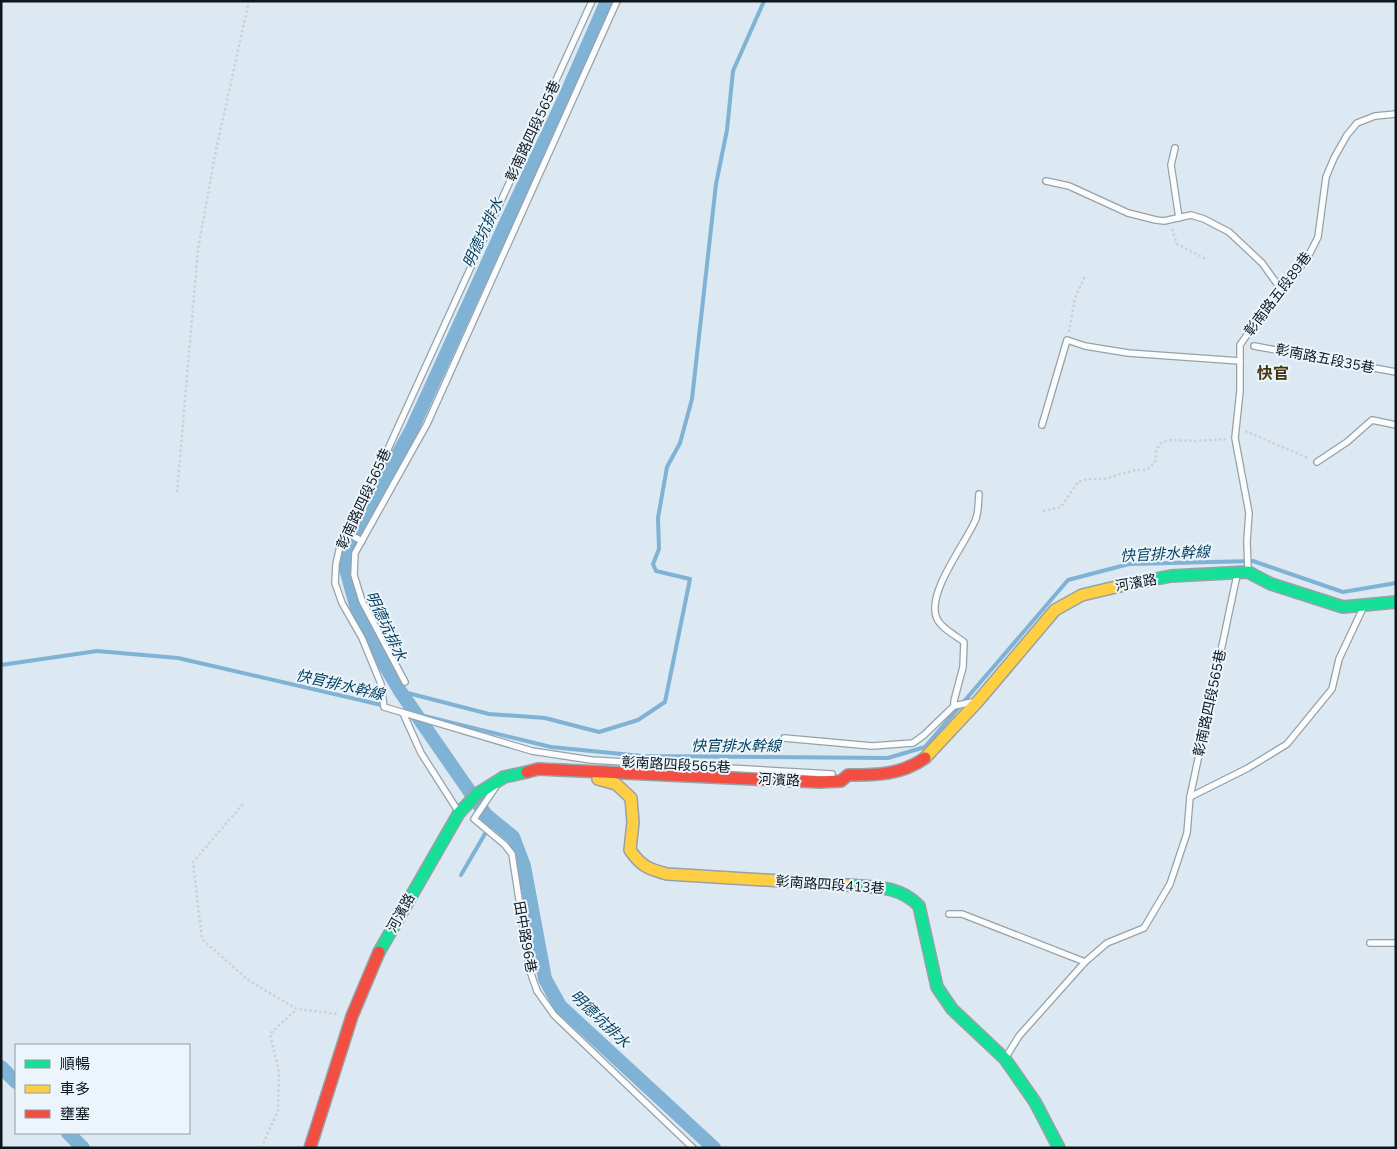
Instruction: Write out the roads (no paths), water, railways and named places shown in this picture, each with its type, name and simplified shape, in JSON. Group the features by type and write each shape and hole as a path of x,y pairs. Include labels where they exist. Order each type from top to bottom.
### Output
{"street":[{"path":"1243,572 1271,584 1343,607 1396,602"},
{"name":"河濱路","path":"310,1148 352,1016 380,950 459,814 477,794 504,777 538,769 819,782 841,781 848,775 878,775 912,766 929,755 979,700 1055,610 1082,595 1102,589 1171,576 1243,572"},
{"name":"彰南路四段413巷","path":"577,772 616,784 631,798 633,822 630,850 639,863 651,870 667,874 877,887 897,890 911,897 919,906 938,986 952,1009 1005,1059 1035,1102 1059,1148"}],"lane":[{"name":"彰南路四段565巷","path":"592,1 363,504 340,546 335,582 342,603 362,638 381,684 384,707 532,751 591,760 848,775"},
{"path":"405,682 362,601 354,575 355,554 427,424 617,1"},
{"name":"彰南路五段89巷","path":"1243,572 1249,513 1234,438 1240,391 1240,345 1280,288 1296,275 1318,237 1326,178 1334,158 1347,136 1358,123 1375,116 1396,114"},
{"path":"1175,148 1171,165 1179,218"},
{"path":"1046,181 1069,186 1128,213 1156,220 1170,220 1191,215 1204,219 1229,232 1262,264 1280,288"},
{"path":"1042,425 1066,340 1085,346 1128,353 1240,361"},
{"name":"彰南路五段35巷","path":"1254,346 1396,372"},
{"path":"1316,462 1347,442 1372,420 1396,425"},
{"path":"954,706 962,667 964,642 941,624 936,616 934,603 938,588 976,519 979,494"},
{"path":"347,533 362,541"},
{"name":"彰南路四段565巷","path":"1005,1059 1019,1036 1085,962 1107,944 1144,928 1170,884 1187,833 1190,797 1243,572"},
{"path":"1190,797 1248,768 1287,744 1332,689 1339,659 1364,606"},
{"path":"784,738 872,746 913,743 954,706 979,700"},
{"path":"403,713 421,753 459,814"},
{"name":"田中路96巷","path":"504,777 474,819 505,845 512,854 530,971 537,991 554,1015 693,1148"},
{"path":"948,914 962,914 1085,962"},
{"path":"1370,943 1396,943"}],"waterway":[{"name":"明德坑排水","path":"607,1 566,95 412,429 350,541 345,553 344,562 357,609 400,691 486,815 513,837 524,866 545,979 560,1006 714,1148"},
{"path":"400,691 489,714 545,718 599,732 638,720 665,702 690,579 656,571 653,564 659,549 658,518 667,467 680,443 692,399 716,184 727,130 733,71 764,1"},
{"name":"快官排水幹線","path":"412,713 551,747 642,756 888,758 925,747 1068,580 1129,564 1253,561 1343,592 1396,583"},
{"name":"快官排水幹線","path":"1,665 97,651 178,658 386,706"},
{"path":"461,875 493,820"},
{"path":"1,1067 15,1081"},
{"path":"69,1134 83,1148"}],"district":[{"name":"快官","path":"1273,374"}]}
